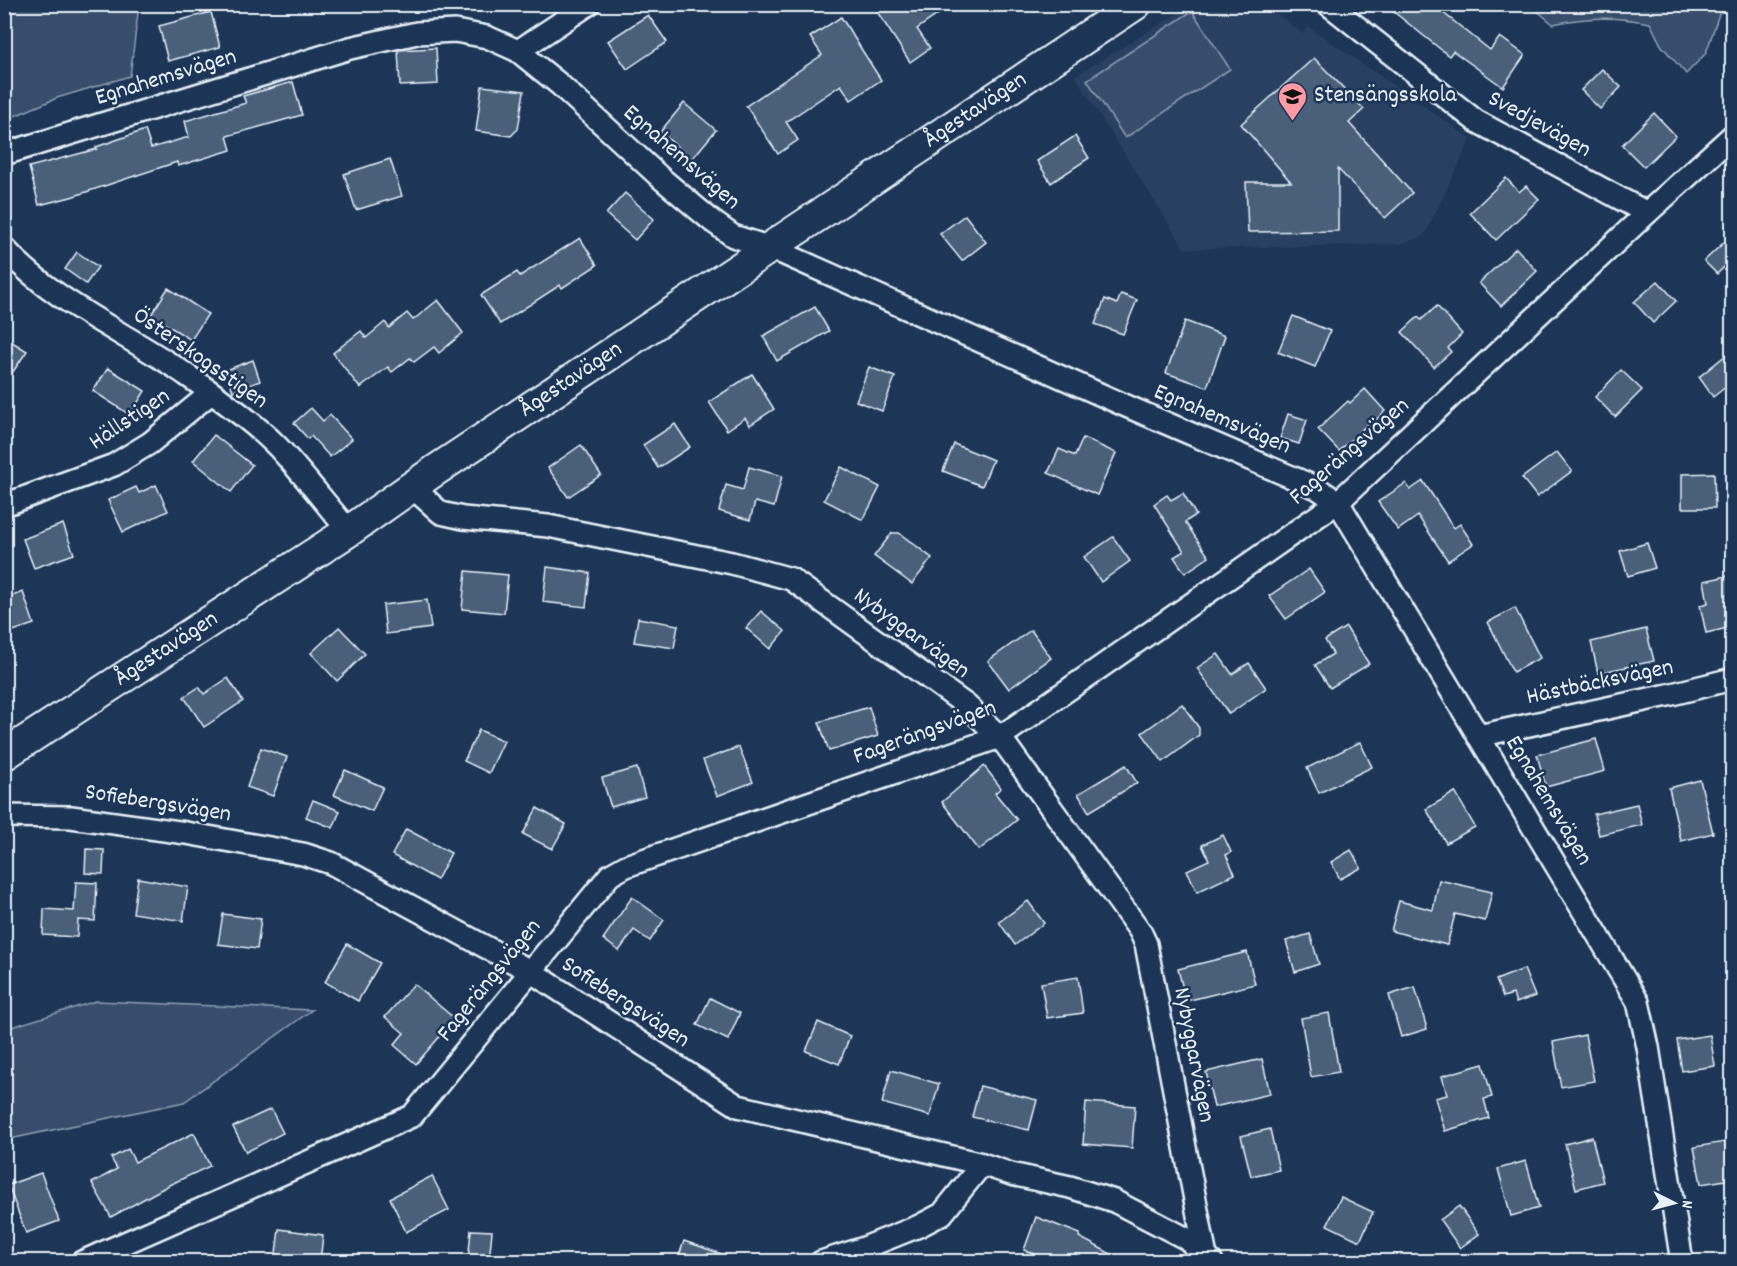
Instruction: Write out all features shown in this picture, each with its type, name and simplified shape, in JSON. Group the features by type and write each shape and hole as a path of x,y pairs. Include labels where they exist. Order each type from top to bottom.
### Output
{"main road":[{"name":"Ågestavägen","path":"4,755 349,531 1136,4"}],"street":[{"path":"518,51 589,4"},
{"name":"Svedjevägen","path":"1328,4 1476,121 1647,213"},
{"name":"Egnahemsvägen","path":"4,154 350,48 417,33 455,31 487,37 518,51 559,84 662,179 733,236 771,248 1317,488 1338,502 1638,1002 1648,1047 1682,1262"},
{"name":"Fagerängsvägen","path":"82,1262 412,1116 610,875 626,866 1000,737 1338,502 1732,136"},
{"name":"Österskogsstigen","path":"4,248 39,281 121,335 188,375 276,446 349,531"},
{"name":"Hällstigen","path":"4,505 87,477 114,465 150,442 211,393"},
{"name":"Nybyggarvägen","path":"412,487 441,513 463,518 548,526 732,563 791,579 966,705 1000,737 1140,931 1146,944 1209,1259"},
{"name":"Hästbäcksvägen","path":"1478,736 1732,679"},
{"name":"Sofiebergsvägen","path":"4,816 71,816 186,833 303,854 331,863 530,971 738,1107 982,1164 1011,1174 1070,1187 1114,1201 1187,1239 1209,1259"},
{"path":"820,1262 875,1244 942,1214 982,1164"}],"shaded area":[{"path":"5,4 139,5 130,76 57,98 5,120"},
{"path":"1192,5 1266,5 1303,34 1309,27 1471,139 1424,236 1401,244 1185,249 1075,76"},
{"path":"1533,5 1722,5 1706,53 1686,74 1661,45 1650,23 1602,18 1553,24"},
{"path":"1192,11 1230,69 1125,138 1087,80"},
{"path":"96,1001 312,1010 184,1102 5,1140 5,1029"}],"building":[{"path":"872,4 953,4 917,29 930,48 910,62"},
{"path":"1384,4 1432,4 1490,50 1500,37 1525,55 1503,87 1453,51 1449,56"},
{"path":"211,12 220,47 168,61 159,26"},
{"path":"648,15 667,42 627,69 608,41"},
{"path":"841,17 881,80 851,100 841,85 786,122 798,140 778,154 746,106 822,55 810,37"},
{"path":"436,48 438,84 400,86 398,50"},
{"path":"1314,58 1364,109 1349,123 1412,193 1385,218 1338,169 1338,231 1248,232 1246,182 1291,182 1241,124"},
{"path":"1602,69 1621,87 1600,109 1581,90"},
{"path":"293,82 302,115 227,136 231,150 178,166 177,162 71,197 39,205 29,167 97,149 96,147 145,130 151,148 189,137 185,121 246,103 243,96"},
{"path":"482,86 524,91 518,129 511,136 476,131"},
{"path":"684,103 716,130 692,159 660,132"},
{"path":"1654,113 1676,136 1644,167 1622,145"},
{"path":"1075,136 1089,158 1051,183 1037,161"},
{"path":"390,159 402,196 356,210 344,174"},
{"path":"1506,178 1519,192 1526,186 1539,199 1496,240 1470,213"},
{"path":"625,193 654,219 635,240 606,214"},
{"path":"965,215 986,242 962,261 940,234"},
{"path":"1732,235 1732,259 1717,274 1704,261"},
{"path":"580,238 597,265 562,288 560,285 500,324 481,295 517,272 520,276"},
{"path":"1516,248 1537,271 1501,306 1479,283"},
{"path":"77,252 98,267 86,284 65,269"},
{"path":"1658,281 1676,301 1653,323 1634,302"},
{"path":"168,288 208,314 191,340 151,315"},
{"path":"1121,294 1137,300 1123,334 1095,324 1105,299 1117,304"},
{"path":"438,300 463,333 439,353 434,347 414,362 410,358 392,372 388,367 360,388 333,353 361,331 366,338 385,322 389,328 407,313 413,320"},
{"path":"1437,306 1462,334 1448,348 1451,352 1434,367 1402,332 1418,317 1421,320"},
{"path":"815,307 829,331 777,361 763,336"},
{"path":"1293,316 1330,331 1315,367 1278,352"},
{"path":"1185,321 1225,336 1207,387 1166,373"},
{"path":"4,337 27,351 4,385"},
{"path":"1732,350 1732,382 1713,397 1699,377"},
{"path":"253,360 260,381 233,391 226,370"},
{"path":"869,367 895,377 882,411 856,401"},
{"path":"108,368 145,391 130,415 93,391"},
{"path":"1621,370 1642,390 1615,417 1595,397"},
{"path":"752,374 774,409 750,425 745,418 727,430 709,402"},
{"path":"1365,389 1385,411 1339,451 1318,429 1348,401 1350,403"},
{"path":"311,408 323,421 330,415 352,439 330,457 311,436 308,439 294,423"},
{"path":"1288,414 1307,420 1299,444 1280,438"},
{"path":"675,424 690,447 658,468 643,445"},
{"path":"214,435 252,465 231,492 193,461"},
{"path":"1083,438 1116,453 1097,495 1048,473 1059,449 1075,456"},
{"path":"954,444 993,460 982,486 943,471"},
{"path":"581,445 601,475 568,497 548,468"},
{"path":"1557,452 1572,471 1537,497 1522,478"},
{"path":"749,467 782,476 774,507 755,502 750,520 719,511 726,485 743,490"},
{"path":"841,467 880,487 863,520 824,500"},
{"path":"1714,473 1715,508 1682,508 1682,474"},
{"path":"1423,481 1454,528 1460,524 1473,544 1448,561 1418,516 1398,530 1378,502 1406,483 1410,490"},
{"path":"156,485 168,511 123,532 108,500 136,487 139,493"},
{"path":"1183,493 1196,515 1185,522 1209,557 1185,573 1174,557 1184,551 1154,504 1167,495 1171,500"},
{"path":"63,524 74,554 34,568 23,539"},
{"path":"892,533 899,533 932,558 912,584 874,556"},
{"path":"1113,537 1130,561 1101,582 1084,557"},
{"path":"1647,543 1655,568 1628,576 1620,551"},
{"path":"547,567 590,573 586,607 543,602"},
{"path":"1309,569 1325,592 1286,619 1269,596"},
{"path":"466,571 508,575 504,613 462,609"},
{"path":"1732,575 1732,627 1706,633 1700,605 1708,603 1704,581"},
{"path":"23,592 34,624 4,634 4,599"},
{"path":"427,600 431,628 386,634 383,605"},
{"path":"1515,608 1540,658 1513,672 1488,622"},
{"path":"761,611 785,631 770,649 746,628"},
{"path":"638,618 678,625 674,648 634,642"},
{"path":"339,627 365,654 337,681 311,653"},
{"path":"1346,627 1369,664 1330,688 1315,665 1333,654 1325,640"},
{"path":"1646,629 1654,661 1598,673 1591,642"},
{"path":"1031,630 1051,658 1009,689 988,661"},
{"path":"1218,654 1232,674 1249,663 1266,688 1229,714 1197,668"},
{"path":"228,678 243,701 204,727 184,697 199,687 204,694"},
{"path":"1182,704 1199,728 1199,735 1163,762 1142,733"},
{"path":"869,707 878,736 829,751 819,722"},
{"path":"479,730 504,741 489,773 464,761"},
{"path":"1596,739 1605,771 1546,787 1537,755"},
{"path":"1360,742 1372,767 1319,793 1307,768"},
{"path":"739,747 753,782 717,796 703,760"},
{"path":"261,748 287,757 273,796 247,787"},
{"path":"1126,765 1137,783 1089,812 1078,794"},
{"path":"984,766 1001,788 995,793 1017,820 979,850 942,802"},
{"path":"637,768 645,797 611,807 602,778"},
{"path":"345,770 383,787 372,811 334,795"},
{"path":"1700,780 1713,833 1681,841 1669,788"},
{"path":"1455,792 1475,827 1446,843 1426,809"},
{"path":"313,800 340,811 333,828 306,817"},
{"path":"1637,804 1642,825 1599,835 1594,814"},
{"path":"537,808 566,824 552,849 523,834"},
{"path":"406,829 451,853 437,880 392,855"},
{"path":"1223,835 1231,852 1226,855 1235,874 1197,892 1187,870 1209,860 1202,845"},
{"path":"86,849 104,850 103,874 85,873"},
{"path":"1351,850 1361,868 1340,879 1331,862"},
{"path":"138,878 188,887 183,921 133,913"},
{"path":"1439,880 1492,892 1485,921 1455,914 1447,945 1391,931 1399,901 1433,910"},
{"path":"76,882 97,883 95,921 78,920 77,937 43,935 44,909 74,911"},
{"path":"632,897 664,920 650,941 634,930 619,951 603,939"},
{"path":"1028,901 1044,923 1015,945 999,922"},
{"path":"223,914 261,919 257,949 218,944"},
{"path":"1310,934 1319,964 1295,972 1286,941"},
{"path":"347,944 380,963 358,1001 325,982"},
{"path":"1247,952 1255,984 1186,1001 1178,969"},
{"path":"1524,969 1535,996 1516,1003 1513,994 1503,997 1496,980"},
{"path":"1078,977 1083,1013 1047,1018 1041,983"},
{"path":"414,984 455,1019 416,1064 394,1045 404,1033 385,1017"},
{"path":"1415,987 1427,1029 1401,1037 1389,995"},
{"path":"710,998 740,1013 728,1040 697,1025"},
{"path":"1329,1013 1339,1072 1311,1077 1301,1018"},
{"path":"818,1022 850,1036 839,1064 806,1051"},
{"path":"1585,1035 1594,1081 1561,1087 1553,1042"},
{"path":"1710,1035 1715,1066 1682,1071 1677,1040"},
{"path":"1262,1059 1270,1094 1214,1107 1206,1072"},
{"path":"1483,1064 1492,1097 1484,1099 1489,1118 1445,1131 1435,1098 1447,1095 1442,1076"},
{"path":"891,1070 939,1084 930,1116 882,1103"},
{"path":"980,1086 1037,1100 1029,1130 972,1117"},
{"path":"1086,1102 1135,1106 1132,1148 1083,1144"},
{"path":"271,1109 283,1133 246,1152 233,1127"},
{"path":"1270,1129 1279,1170 1251,1176 1241,1136"},
{"path":"194,1133 210,1166 169,1185 111,1217 92,1183 117,1169 111,1158 128,1149 135,1162"},
{"path":"1592,1137 1603,1182 1576,1189 1565,1144"},
{"path":"1725,1142 1726,1151 1732,1150 1732,1179 1701,1184 1694,1147"},
{"path":"1526,1161 1539,1208 1511,1216 1498,1169"},
{"path":"41,1173 59,1221 26,1233 8,1185"},
{"path":"432,1176 449,1210 406,1232 390,1198"},
{"path":"1341,1197 1373,1212 1360,1241 1327,1225"},
{"path":"1459,1206 1479,1234 1460,1248 1440,1220"},
{"path":"1036,1217 1080,1234 1079,1237 1126,1262 1056,1262 1024,1250"},
{"path":"279,1229 323,1235 320,1262 275,1262"},
{"path":"471,1230 492,1231 489,1262 468,1262"},
{"path":"684,1241 736,1259 735,1262 677,1262"}],"place":[{"name":"Stensängsskola","path":"1293,122"}]}
